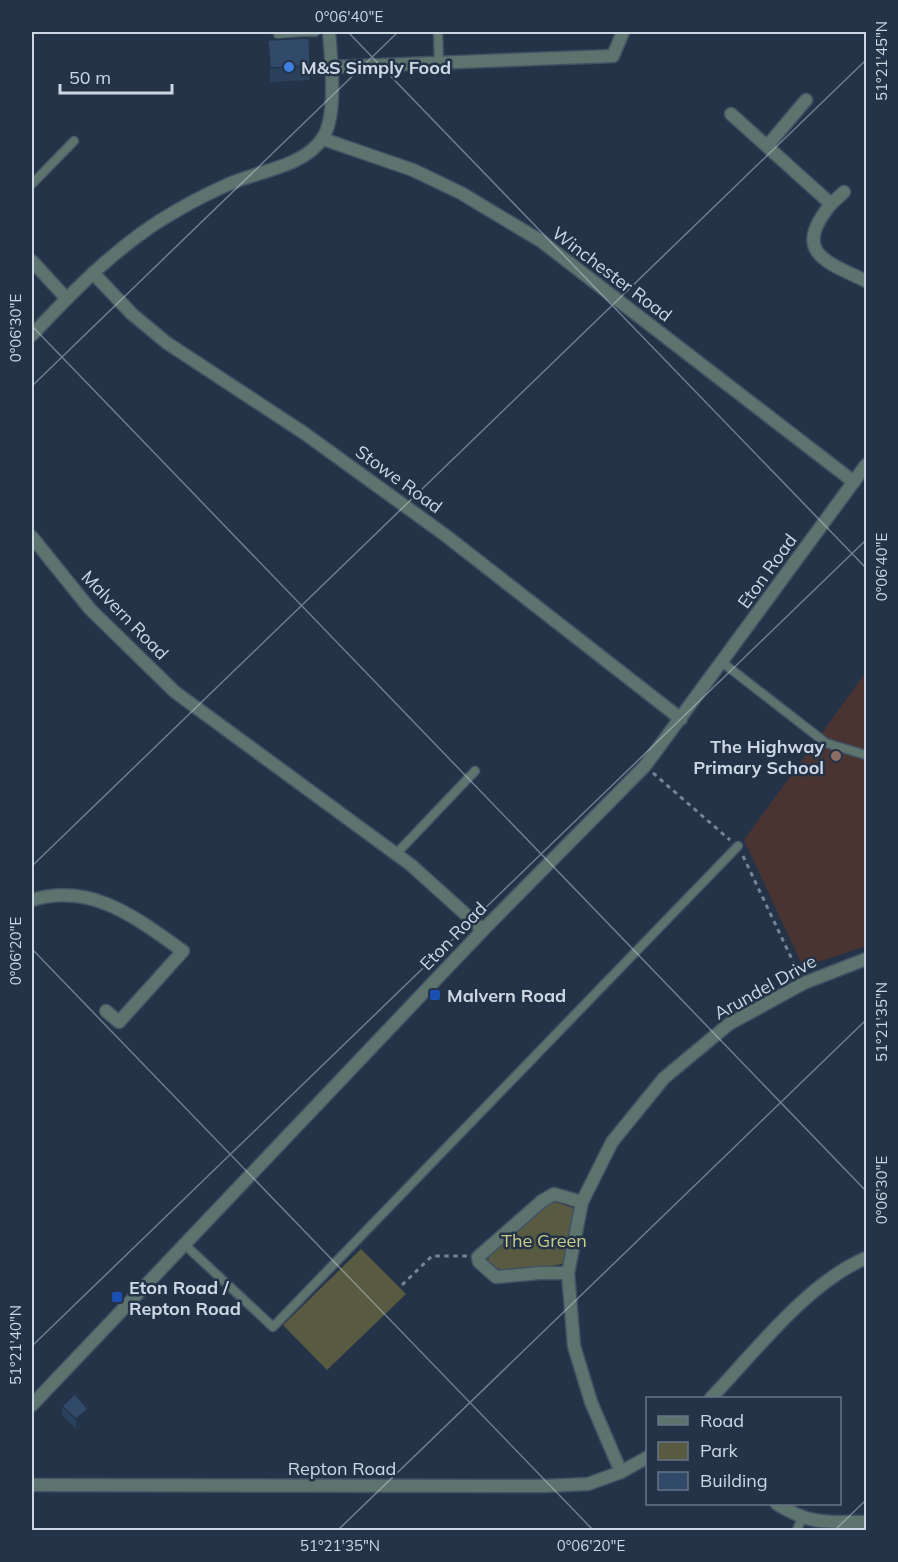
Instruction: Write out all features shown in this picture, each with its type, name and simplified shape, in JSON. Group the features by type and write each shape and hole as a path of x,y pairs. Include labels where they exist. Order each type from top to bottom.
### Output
{"street":[{"path":"32,334 66,298 133,239 175,212 230,183 303,157 323,139 330,114 332,67 329,32"},
{"path":"332,67 613,56 623,32"},
{"path":"768,145 806,100"},
{"path":"731,114 831,204"},
{"name":"Winchester Road","path":"323,139 412,170 460,193 541,242 854,482"},
{"path":"844,192 819,218 812,236 816,252 836,267 867,281"},
{"path":"32,261 66,298"},
{"name":"Stowe Road","path":"93,273 132,314 167,343 304,433 444,534 681,719"},
{"name":"Eton Road","path":"32,1405 183,1243 483,930 645,766 867,465"},
{"name":"Malvern Road","path":"32,537 90,609 175,692 396,854 483,930"},
{"path":"32,900 70,894 99,899 126,912 183,951 119,1022 106,1011"},
{"name":"Arundel Drive","path":"621,1472 591,1402 574,1346 568,1273 582,1202 612,1142 664,1078 729,1024 804,983 867,958"},
{"path":"568,1273 496,1277 479,1262 478,1257 542,1201 554,1194 582,1202"},
{"path":"712,1397 806,1298 831,1278 867,1258"},
{"name":"Repton Road","path":"32,1485 544,1486 588,1484 621,1472 646,1458"},
{"path":"780,1505 802,1518 826,1522 867,1522"}],"lane":[{"path":"278,32 278,34 315,32"},
{"path":"438,32 439,63"},
{"path":"32,184 74,141"},
{"path":"723,663 826,743 867,755"},
{"path":"396,854 476,771"},
{"path":"183,1243 273,1327 738,846"},
{"path":"797,1530 802,1518"}],"path":[{"path":"402,1286 432,1256 478,1257"}],"shaded area":[{"name":"The Highway Primary School","path":"866,672 866,946 803,967 744,840"}],"green space":[{"name":"The Green","path":"551,1201 577,1209 564,1263 532,1269 505,1270 496,1268 488,1261 490,1252"},
{"path":"361,1249 406,1294 327,1370 283,1325"}],"building":[{"path":"309,38 310,66 270,68 268,40"},
{"path":"75,1394 88,1409 76,1419 62,1406"}],"place":[{"name":"M&S Simply Food","path":"289,67"},
{"name":"The Highway Primary School","path":"836,756"},
{"name":"Malvern Road","path":"435,995"},
{"name":"Eton Road / Repton Road","path":"117,1297"}]}
